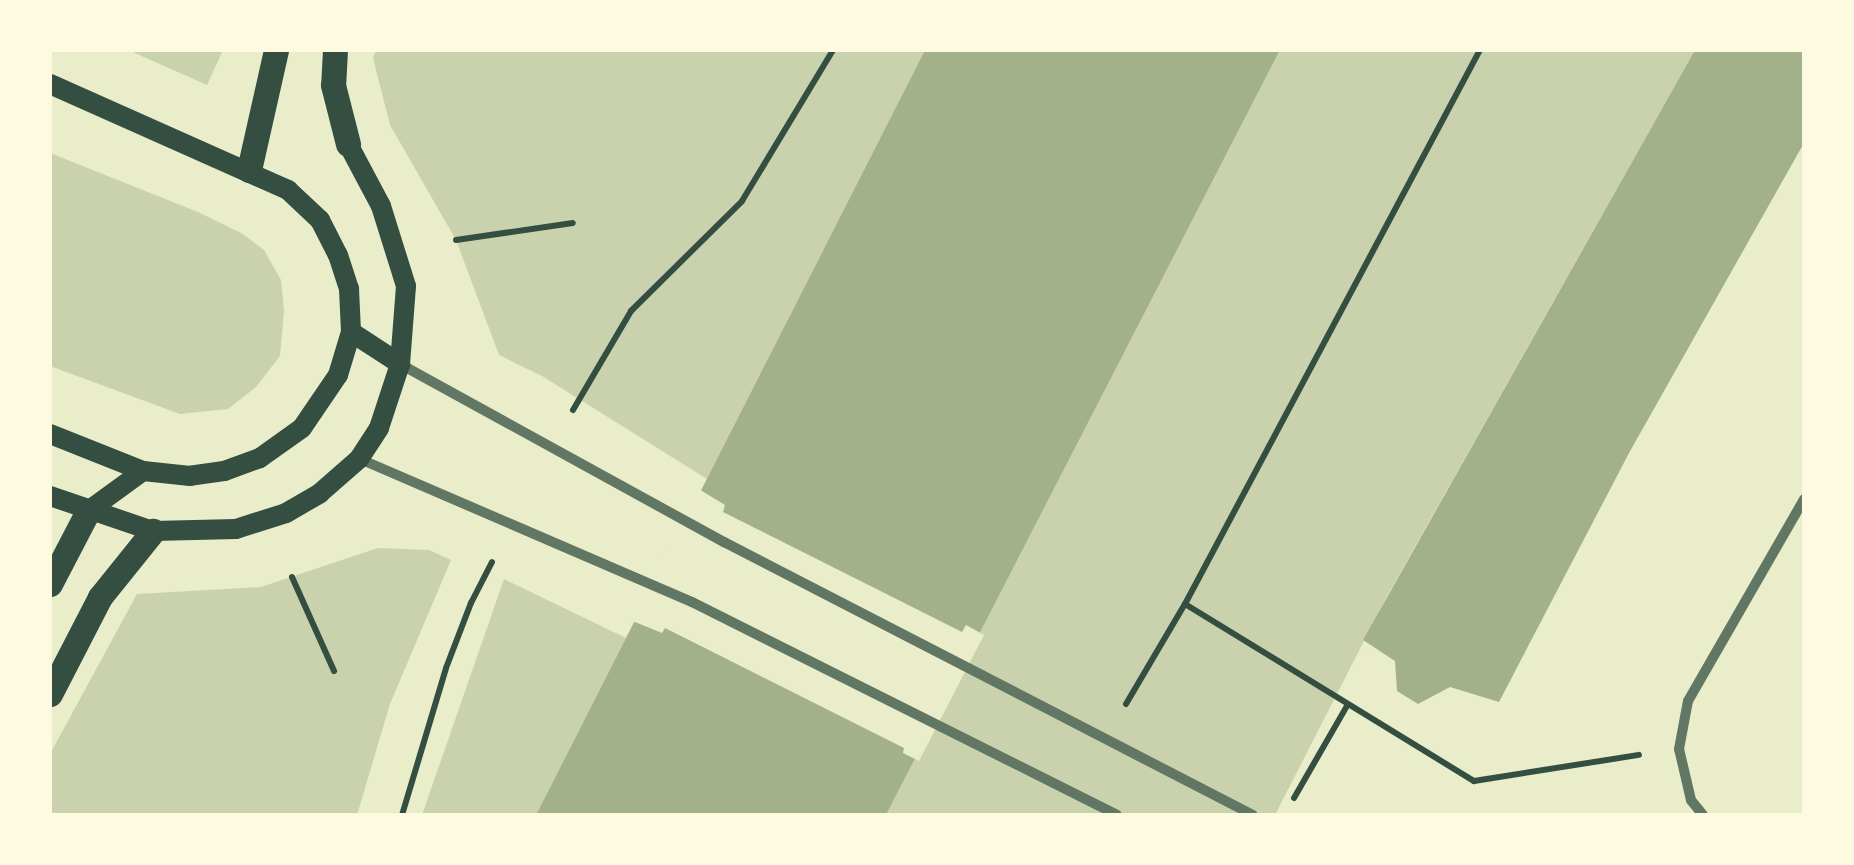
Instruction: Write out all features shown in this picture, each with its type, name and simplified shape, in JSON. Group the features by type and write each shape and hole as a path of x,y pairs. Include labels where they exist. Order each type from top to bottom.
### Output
{"main road":[{"path":"248,170 276,50"},
{"path":"50,496 153,531 236,528 286,513 331,485 359,459 379,428 400,364 406,286 397,245 348,144 333,85 335,50"},
{"path":"50,84 288,190 320,220 349,289 351,332 338,375 302,428 260,458 224,471 190,476 143,471 50,434"},
{"path":"351,332 400,364"},
{"path":"50,584 88,512 143,471"},
{"path":"50,694 100,596 153,531"}],"street":[{"path":"400,364 724,542 1253,815"},
{"path":"359,459 692,602 1115,814"},
{"path":"1703,815 1691,800 1680,749 1688,701 1804,499"}],"path":[{"path":"1118,718 1185,604 1480,50"},
{"path":"456,240 573,223"},
{"path":"292,578 334,671"},
{"path":"1185,604 1474,781 1680,749"},
{"path":"1284,815 1348,704"}],"shaded area":[{"path":"128,50 223,50 207,85"},
{"path":"376,50 925,50 707,479 542,376 499,355 456,240 390,125 373,58"},
{"path":"925,50 1280,50 886,815 536,815"},
{"path":"1280,50 1695,50 1386,598 1275,815 886,815"},
{"path":"1695,50 1804,50 1804,143 1629,453 1499,702 1450,687 1418,704 1397,691 1395,661 1363,640"},
{"path":"50,153 198,212 243,234 264,250 281,280 284,311 280,356 256,387 228,409 180,414 50,366"},
{"path":"378,548 429,550 451,560 390,704 357,815 50,815 50,754 137,594 261,587"},
{"path":"504,579 626,638 536,815 422,815"}],"pier":[{"path":"697,488 725,505 723,512 962,632 966,625 984,635 919,761 903,753 904,748 665,628 662,633 630,620"}]}
